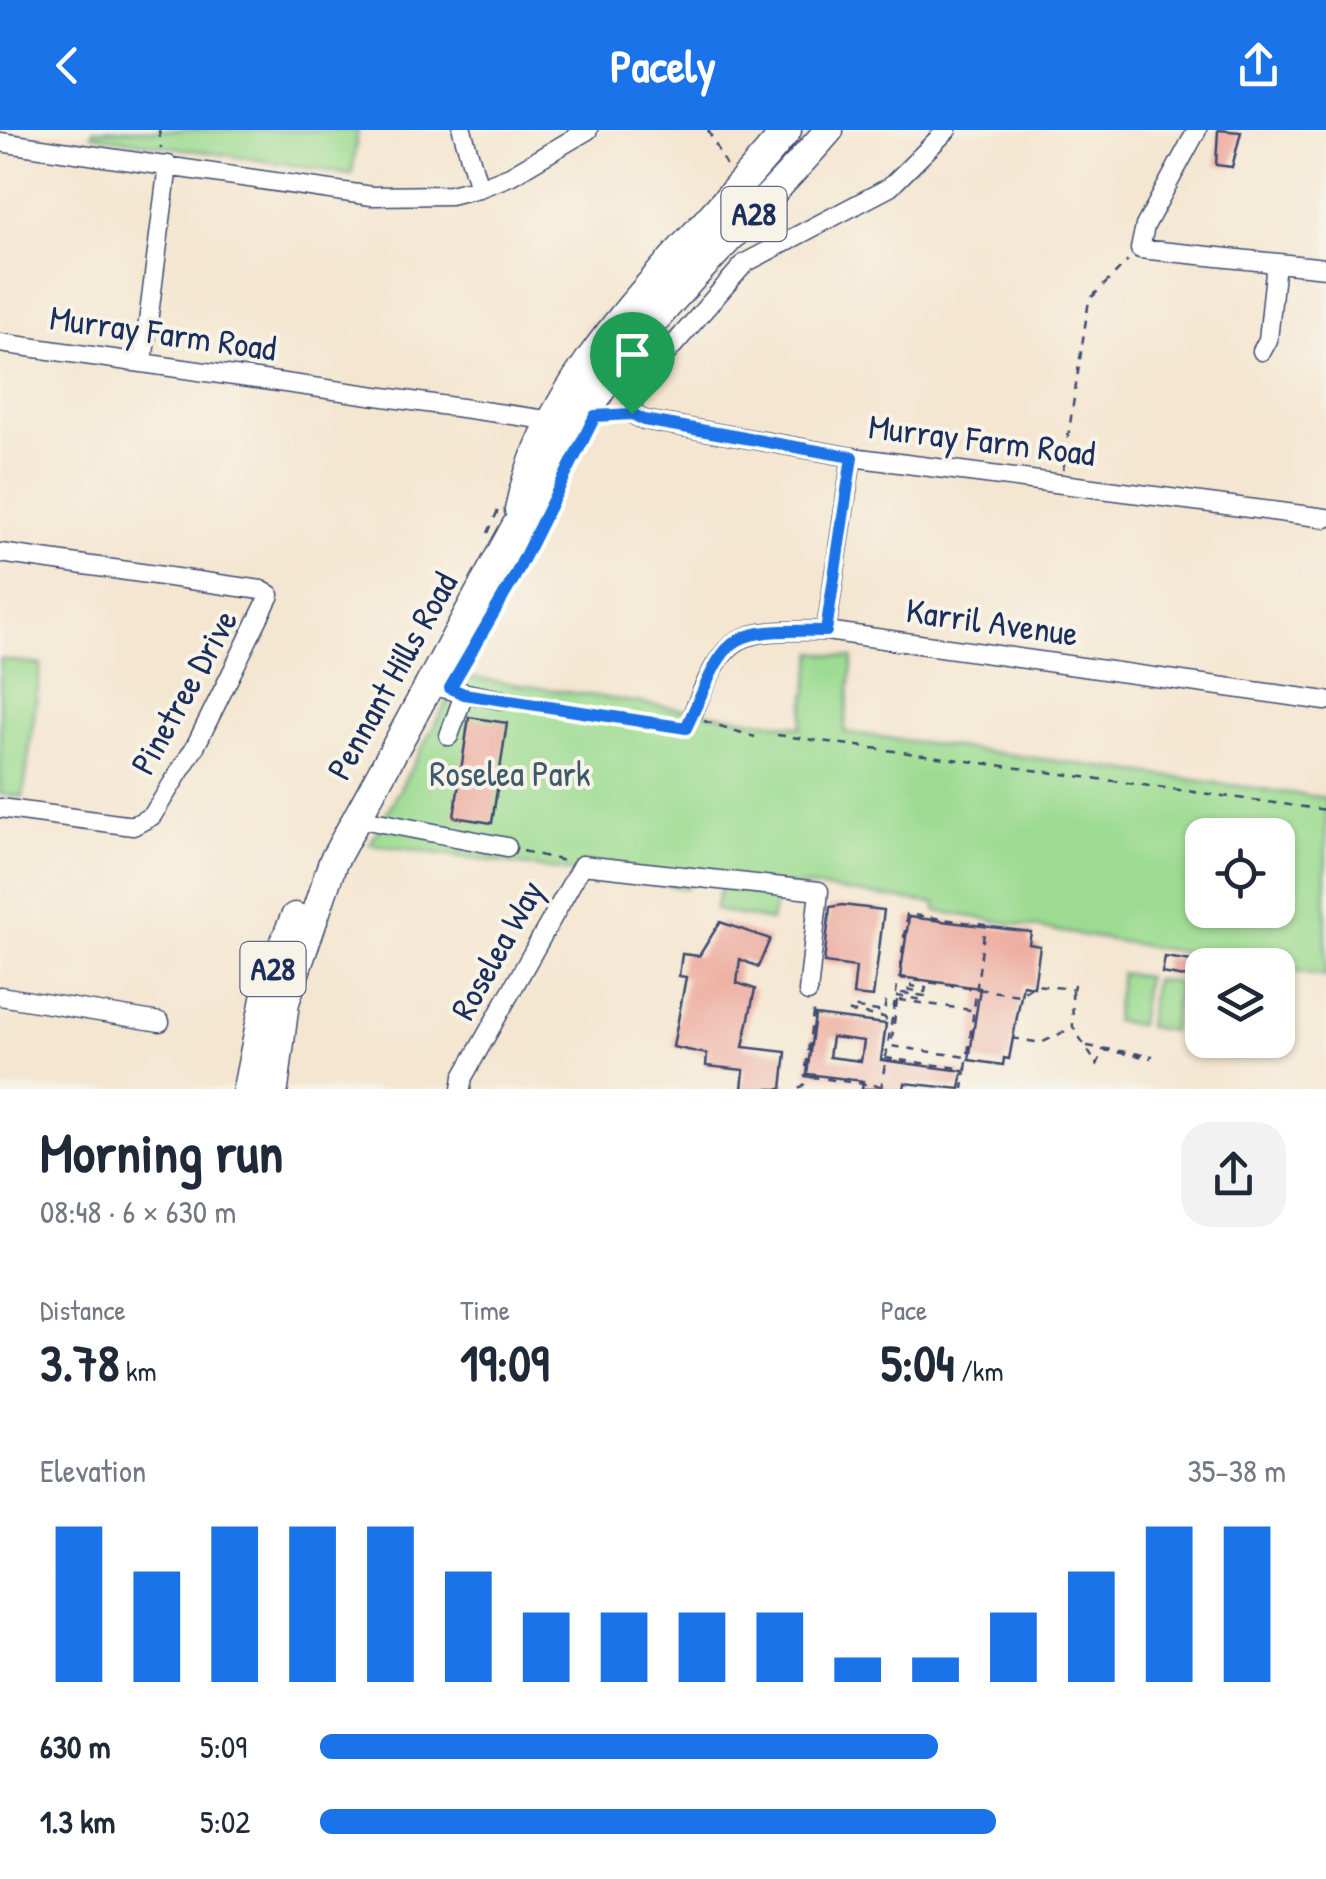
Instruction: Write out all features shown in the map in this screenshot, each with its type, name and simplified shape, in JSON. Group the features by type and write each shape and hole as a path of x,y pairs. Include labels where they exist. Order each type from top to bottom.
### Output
{"highway":[{"name":"Pennant Hills Road","path":"246,1089 268,979 294,918 334,862 357,818 448,689 508,517 554,421 613,332 787,130"},
{"name":"Pennant Hills Road","path":"508,517 539,498 597,393 647,329 830,130"},
{"path":"554,421 569,419 597,393"},
{"name":"Pennant Hills Road","path":"274,1089 285,1002 334,862"}],"street":[{"path":"462,130 479,188"},
{"path":"0,142 372,196 450,195 510,176 588,130"},
{"name":"Murray Farm Road","path":"947,130 890,187 745,263 651,371 633,401 632,414 644,420 852,457 1326,518"},
{"path":"1197,130 1145,226 1140,249 1326,268"},
{"path":"143,362 164,164"},
{"path":"1262,351 1268,340 1276,263"},
{"name":"Murray Farm Road","path":"0,343 554,421"},
{"path":"826,631 852,457"},
{"name":"Pinetree Drive","path":"0,553 261,590 270,595 270,604 195,748 152,816 133,826 0,808"},
{"name":"Karril Avenue","path":"693,713 712,667 736,638 772,630 826,631 1326,701"},
{"path":"449,736 448,689 502,700"},
{"path":"357,818 508,847"},
{"name":"Roselea Way","path":"461,1089 463,1076 582,865 820,891 808,992"},
{"path":"0,996 160,1022"}],"path":[{"path":"159,130 164,164"},
{"path":"708,130 731,175"},
{"path":"1062,482 1089,300 1140,249"},
{"path":"483,544 508,517"},
{"path":"448,689 524,555"},
{"path":"502,700 686,728 693,713 714,726 754,738"},
{"path":"777,734 1326,810"},
{"path":"508,847 582,865"},
{"path":"887,1058 907,914 985,925 963,1089"},
{"path":"1076,976 1072,990 1074,1028 1097,1066 1103,1050 1152,1057 1085,1046"},
{"path":"899,978 1020,995 1034,985 1072,990"},
{"path":"896,998 924,1000 924,996 902,993 902,989 925,992 926,988 912,986 912,980"},
{"path":"808,992 816,993 805,1076 881,1088 896,998"},
{"path":"896,998 974,1010"},
{"path":"886,1001 884,1012 851,1008 850,1012 890,1022"},
{"path":"1012,1038 1041,1043 1074,1028"},
{"path":"891,1046 968,1057"},
{"path":"918,1062 920,1050"},
{"path":"950,1066 952,1055"},
{"path":"887,1058 966,1068"},
{"path":"799,1089 812,1077"}],"green space":[{"path":"93,130 358,130 352,174 92,135"},
{"name":"Roselea Park","path":"814,652 853,658 844,732 1326,798 1326,976 1295,971 1295,948 1185,948 1185,952 936,911 936,904 813,887 693,879 687,888 370,844 461,676 801,727"},
{"path":"0,659 41,665 23,797 0,794"},
{"path":"721,886 776,898 771,921 715,910"},
{"path":"1121,973 1146,977 1139,1025 1114,1021"},
{"path":"1154,979 1179,983 1172,1031 1147,1027"}],"building":[{"path":"1218,130 1241,132 1232,167 1216,165"},
{"path":"469,717 507,723 492,823 454,817"},
{"path":"830,907 884,910 873,997 853,995 856,967 824,963"},
{"path":"909,917 1031,932 1029,944 1040,946 1034,987 1023,985 1009,1059 1004,1058 1003,1065 969,1060 980,988 900,977"},
{"path":"720,922 770,939 758,967 740,959 737,983 755,989 743,1047 786,1052 782,1089 742,1089 744,1070 706,1066 707,1054 673,1047 686,977 679,976 682,954 699,956"},
{"path":"1165,957 1185,960 1185,977 1162,973"},
{"path":"815,1015 886,1024 881,1060 963,1071 960,1089 905,1083 904,1089 862,1089 863,1081 807,1074","holes":["832,1037 864,1041 861,1061 829,1057"]}],"route":[{"path":"632,414 644,420 852,457 826,631 772,630 736,638 712,667 686,728 464,694 450,688 514,578 595,416 632,414"}]}
